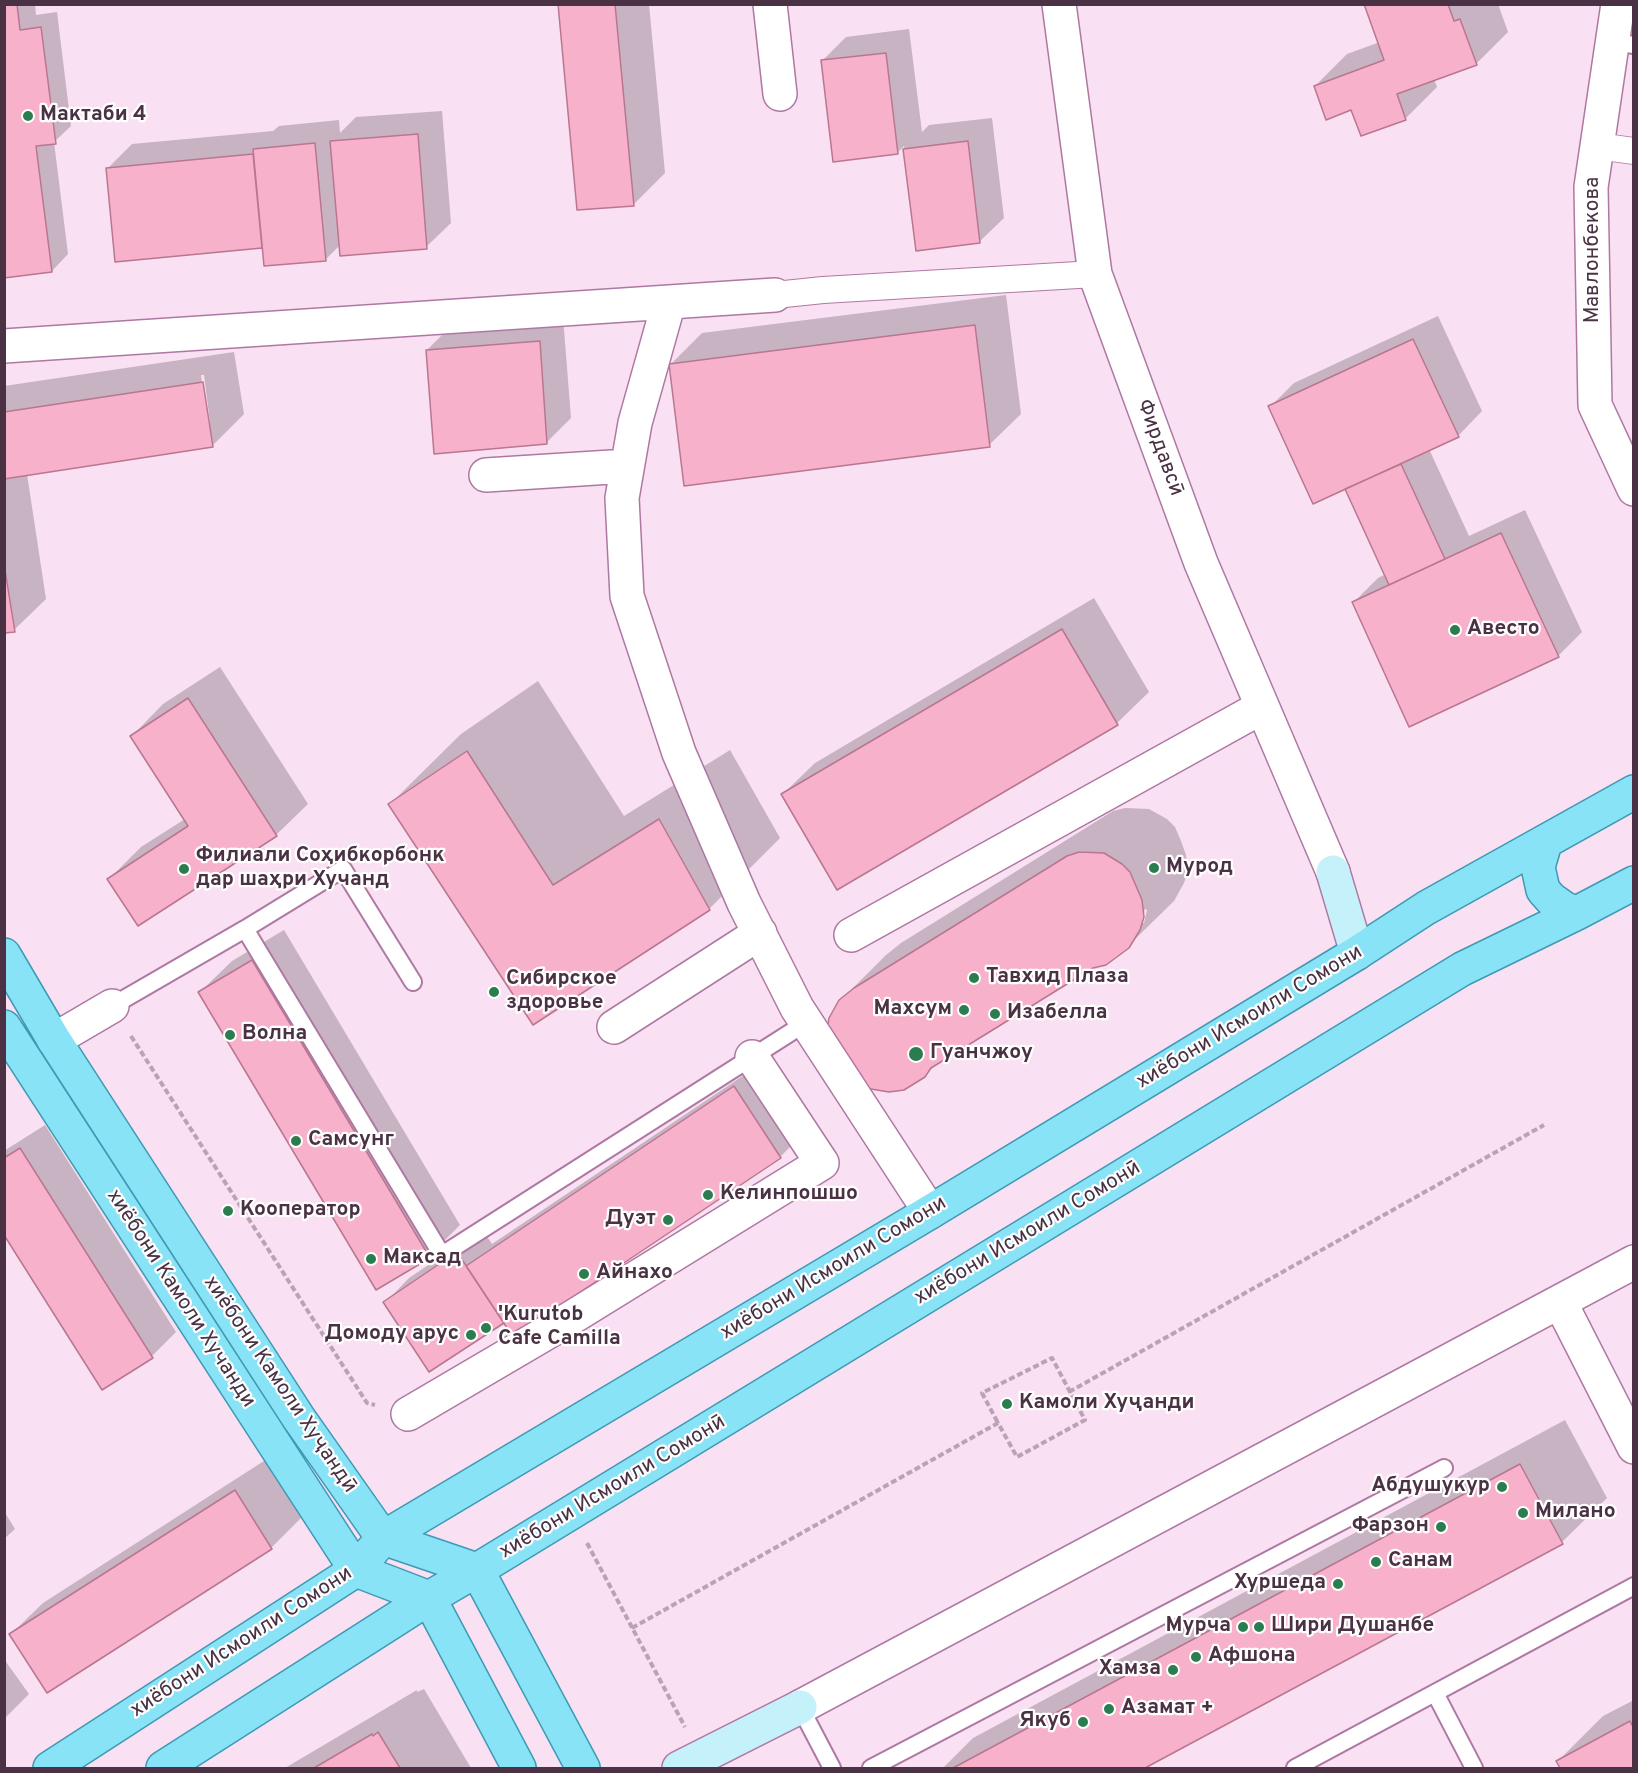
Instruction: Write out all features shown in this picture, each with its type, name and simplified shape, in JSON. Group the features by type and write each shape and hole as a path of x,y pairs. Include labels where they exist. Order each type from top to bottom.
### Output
{"main road":[{"name":"хиёбони Исмоили Сомони","path":"50,1768 356,1570 382,1538 930,1212 1357,953 1426,908 1634,792"},
{"path":"1545,843 1538,867 1543,890 1565,909 1577,913"},
{"path":"1333,872 1357,953"},
{"name":"хиёбони Исмоили Сомонӣ","path":"429,1598 1462,969 1634,883"},
{"name":"хиёбони Камоли Хуҷандӣ","path":"4,955 54,1040 298,1417 382,1538"},
{"name":"хиёбони Камоли Хучанди","path":"4,1027 356,1570"},
{"path":"382,1538 477,1570 583,1768"},
{"path":"356,1570 429,1598 519,1768"},
{"path":"163,1768 429,1598"},
{"path":"690,1763 800,1707"}],"street":[{"path":"770,4 780,94"},
{"name":"Фирдавсӣ","path":"1059,4 1095,274 1201,563 1333,872"},
{"name":"Мавлонбекова","path":"1618,4 1623,43 1597,146 1591,187 1594,405 1634,489"},
{"path":"1597,146 1634,151"},
{"path":"4,346 823,290 1095,274"},
{"path":"669,302 635,423 622,498 627,596 679,753 744,903 797,1008 930,1212"},
{"path":"486,476 627,466"},
{"path":"851,934 1262,707"},
{"path":"614,1027 760,933"},
{"path":"54,1040 112,1006"},
{"path":"408,1414 558,1326 822,1163 752,1057"},
{"path":"800,1707 1634,1262"},
{"path":"1560,1302 1634,1447"}],"lane":[{"path":"112,1006 344,869 413,982"},
{"path":"244,929 442,1255 807,1022"},
{"path":"871,1768 1444,1468"},
{"path":"1295,1768 1634,1586"},
{"path":"1435,1693 1474,1768"},
{"path":"800,1707 832,1768"}],"path":[{"path":"112,1006 367,1403 408,1414"},
{"path":"1069,1392 1544,1125"},
{"path":"1052,1358 1069,1392 1085,1420 1017,1457 982,1394 1052,1358"},
{"path":"632,1628 998,1423"},
{"path":"571,1513 632,1628 690,1763"}],"building":[{"path":"4,4 17,4 20,30 41,27 56,144 36,146 52,272 4,278"},
{"path":"558,4 615,4 634,206 577,210"},
{"path":"1364,4 1448,4 1454,21 1460,19 1477,65 1397,94 1406,120 1361,136 1351,110 1326,120 1314,86 1384,60"},
{"path":"886,53 898,154 833,162 821,60"},
{"path":"418,134 427,249 340,256 330,141"},
{"path":"968,141 980,243 916,251 903,149"},
{"path":"315,143 326,261 264,266 253,149"},
{"path":"253,154 262,248 115,262 106,168"},
{"path":"975,325 990,447 684,486 669,364"},
{"path":"1413,339 1459,437 1313,504 1268,406"},
{"path":"540,341 547,444 434,454 426,350"},
{"path":"203,382 213,447 4,479 4,412"},
{"path":"1401,464 1445,559 1389,585 1345,489"},
{"name":"Авесто","path":"1501,533 1559,657 1409,727 1352,602"},
{"path":"4,564 15,632 4,633"},
{"path":"1062,629 1118,725 837,890 781,794"},
{"path":"188,698 277,836 138,926 107,879 188,826 130,736"},
{"path":"467,751 553,885 659,819 710,910 533,1025 388,804"},
{"name":"Тавхид Плаза","path":"1079,852 1104,853 1130,872 1142,900 1144,917 1140,930 1129,948 1106,965 1093,968 931,1068 925,1077 904,1090 889,1092 859,1087 827,1031 829,1018 839,1000 854,988 1067,856"},
{"path":"252,960 430,1258 376,1290 198,992"},
{"path":"734,1086 781,1158 513,1337 466,1266"},
{"path":"20,1148 153,1358 102,1390 4,1235 4,1158"},
{"path":"457,1252 504,1323 429,1372 383,1302"},
{"path":"1520,1464 1563,1544 1145,1768 953,1768"},
{"path":"235,1490 272,1549 47,1693 9,1634"},
{"path":"1630,1721 1634,1729 1634,1768 1560,1768 1556,1761"},
{"path":"378,1732 400,1768 314,1768 372,1734 373,1736"}],"place":[{"name":"Мактаби 4","path":"28,116"},
{"name":"Авесто","path":"1455,630"},
{"name":"Мурод","path":"1154,868"},
{"name":"Филиали Соҳибкорбонк дар шаҳри Хучанд","path":"184,869"},
{"name":"Тавхид Плаза","path":"974,978"},
{"name":"Сибирское здоровье","path":"494,992"},
{"name":"Махсум","path":"964,1010"},
{"name":"Изабелла","path":"995,1014"},
{"name":"Волна","path":"230,1035"},
{"name":"Гуанчжоу","path":"916,1054"},
{"name":"Самсунг","path":"296,1141"},
{"name":"Келинпошшо","path":"708,1195"},
{"name":"Кооператор","path":"228,1211"},
{"name":"Дуэт","path":"668,1220"},
{"name":"Максад","path":"371,1259"},
{"name":"Айнахо","path":"584,1274"},
{"name":"'Kurutob Cafe Camilla","path":"486,1328"},
{"name":"Домоду арус","path":"471,1335"},
{"name":"Камоли Хуҷанди","path":"1007,1404"},
{"name":"Абдушукур","path":"1502,1487"},
{"name":"Милано","path":"1523,1513"},
{"name":"Фарзон","path":"1441,1527"},
{"name":"Санам","path":"1376,1562"},
{"name":"Хуршеда","path":"1338,1584"},
{"name":"Мурча","path":"1243,1627"},
{"name":"Шири Душанбе","path":"1259,1627"},
{"name":"Афшона","path":"1196,1657"},
{"name":"Хамза","path":"1173,1670"},
{"name":"Азамат +","path":"1109,1709"},
{"name":"Якуб","path":"1083,1722"}]}
